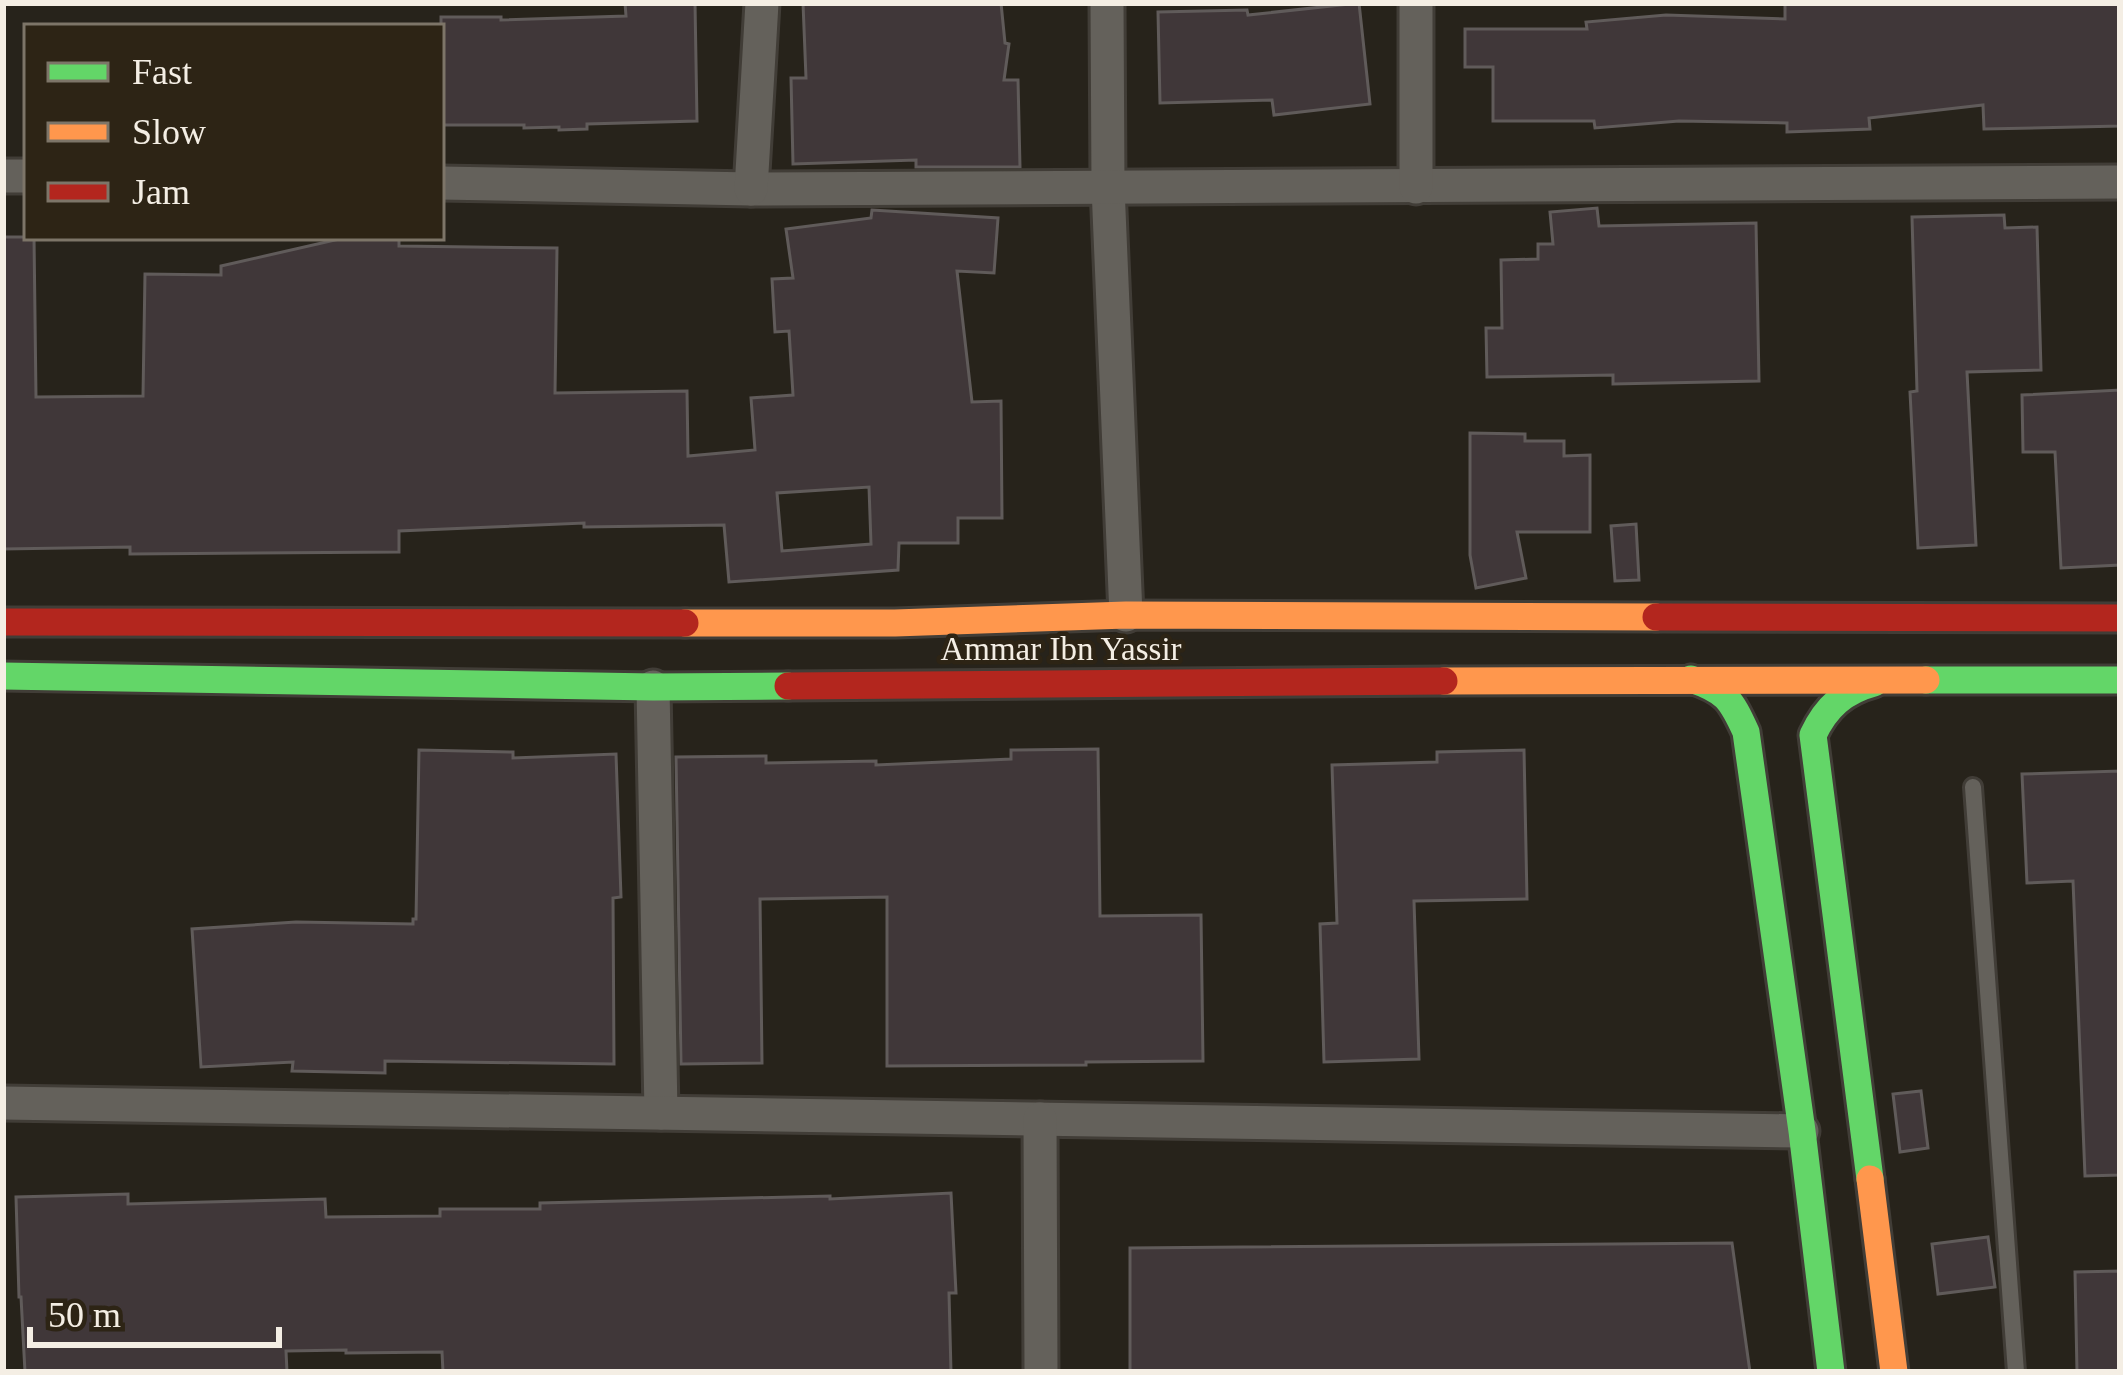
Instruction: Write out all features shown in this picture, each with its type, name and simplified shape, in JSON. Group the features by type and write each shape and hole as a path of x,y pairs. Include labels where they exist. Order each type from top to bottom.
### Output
{"street":[{"path":"751,189 762,3"},
{"path":"1107,3 1108,187 1126,615"},
{"path":"1416,3 1416,187"},
{"path":"444,183 751,189 2120,182"},
{"name":"Ammar Ibn Yassir","path":"3,622 895,623 1126,615 2120,618"},
{"path":"2062,680 2120,668"},
{"name":"Ammar Ibn Yassir","path":"3,676 653,687 2120,680"},
{"path":"1691,679 1723,689 1746,732 1831,1372"},
{"path":"1883,681 1858,686 1834,701 1813,735 1894,1372"},
{"path":"653,687 661,1112"},
{"path":"3,1102 1802,1131"},
{"path":"1040,1119 1041,1372"}],"lane":[{"path":"1973,787 2016,1372"}],"building":[{"path":"625,3 695,3 697,121 587,124 587,129 559,130 444,125 441,17 626,16"},
{"path":"803,3 1001,3 1005,43 1009,44 1004,80 1018,80 1020,167 916,167 916,160 793,164 791,78 806,78"},
{"path":"1359,3 1370,104 1274,115 1272,100 1160,103 1158,12 1247,10 1248,15"},
{"path":"1785,3 2120,3 2120,126 1984,129 1983,105 1869,118 1870,129 1787,132 1787,123 1679,121 1595,128 1594,121 1493,121 1493,67 1465,67 1465,29 1587,29 1586,22 1666,15 1785,19"},
{"path":"1597,208 1599,226 1756,223 1759,381 1613,384 1613,375 1487,377 1486,328 1502,328 1501,260 1538,259 1538,244 1553,244 1550,212"},
{"path":"872,210 998,218 994,273 957,271 972,402 1001,401 1002,518 958,518 958,543 899,543 898,570 729,582 724,525 584,527 584,523 399,531 399,552 130,554 130,547 3,549 3,237 34,240 36,397 143,396 145,274 221,275 221,266 335,240 399,240 399,246 557,248 555,393 687,391 688,456 755,450 751,398 793,395 789,331 775,332 772,279 793,278 786,229 871,218","holes":["869,487 871,544 782,551 777,493"]},
{"path":"2004,215 2005,228 2037,227 2041,370 1967,372 1976,545 1918,548 1910,392 1917,391 1912,217"},
{"path":"2120,390 2120,565 2061,568 2055,452 2023,452 2022,395"},
{"path":"1470,433 1525,434 1525,441 1564,441 1564,456 1590,455 1590,532 1517,532 1526,578 1476,588 1470,555"},
{"path":"1636,524 1639,580 1615,581 1611,526"},
{"path":"1098,749 1100,916 1201,915 1203,1061 887,1066 887,897 760,899 762,1063 681,1064 676,757 766,756 766,763 876,761 876,765 1011,759 1011,750"},
{"path":"419,750 513,752 513,758 616,754 621,897 613,898 614,1064 385,1061 385,1073 292,1071 293,1062 201,1067 192,929 296,922 413,924"},
{"path":"1524,750 1527,899 1414,901 1419,1059 1324,1062 1320,924 1337,923 1332,765 1437,762 1437,752"},
{"path":"2120,771 2120,1175 2085,1176 2073,881 2027,883 2022,774"},
{"path":"1921,1091 1928,1148 1900,1152 1893,1094"},
{"path":"951,1193 956,1293 949,1293 951,1372 443,1372 442,1352 346,1350 286,1351 287,1372 25,1372 16,1197 128,1194 128,1204 325,1199 326,1217 440,1216 440,1209 540,1209 540,1203"},
{"path":"1988,1237 1995,1287 1938,1294 1932,1244"},
{"path":"1732,1243 1750,1372 1130,1372 1130,1248"},
{"path":"2120,1271 2120,1372 2077,1372 2075,1272"}],"traffic: fast":[{"path":"3,676 788,686"},
{"path":"1691,679 1726,698 1746,732 1831,1372"},
{"path":"1926,680 2120,680"},
{"path":"1870,1179 1813,735 1837,702 1874,683"}],"traffic: slow":[{"path":"685,623 895,623 1126,615 1656,617"},
{"path":"1444,681 1926,680"},
{"path":"1870,1179 1894,1372"}],"traffic: jam":[{"path":"1656,617 2120,618"},
{"path":"3,622 685,623"},
{"path":"788,686 1444,681"}]}
